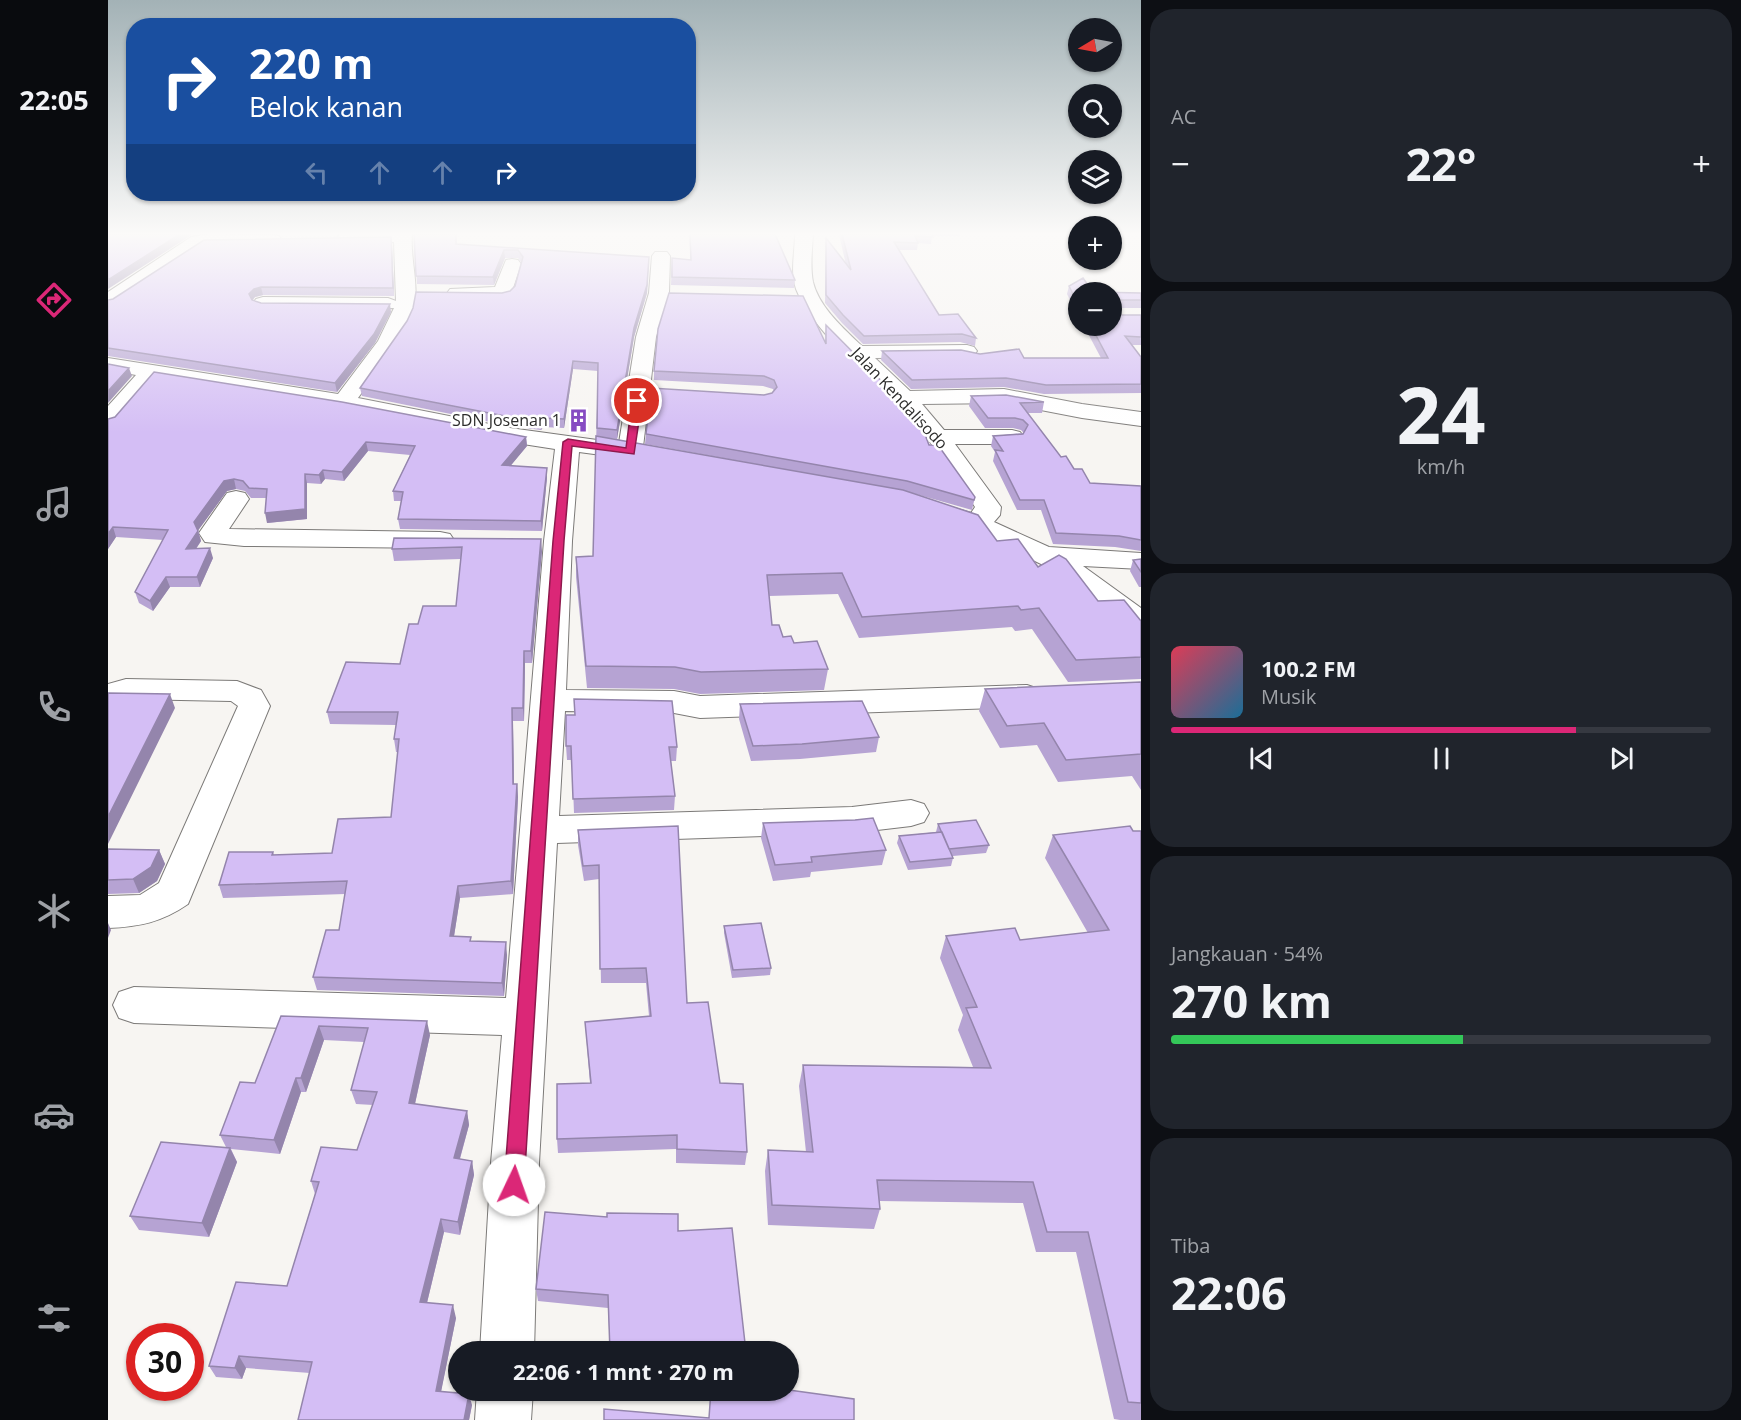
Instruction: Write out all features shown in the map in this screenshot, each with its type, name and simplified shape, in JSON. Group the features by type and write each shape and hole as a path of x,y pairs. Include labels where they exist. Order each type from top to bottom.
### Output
{"street":[{"path":"263,303 341,300"},
{"path":"344,402 394,331 404,300"},
{"path":"630,452 646,337 663,300"},
{"name":"Jalan Kendalisodo","path":"803,300 825,318 938,437 968,459 988,507 987,515 975,523"},
{"path":"858,352 960,350 978,355 987,354"},
{"path":"108,364 344,402 510,435 661,457"},
{"path":"108,420 151,371"},
{"path":"638,388 661,389"},
{"path":"903,398 1004,396 1082,411 1141,419"},
{"path":"938,437 1012,437"},
{"path":"507,1341 515,1163 549,700 547,541 568,442"},
{"path":"237,499 213,533 215,536 464,540"},
{"path":"924,507 975,523 1041,555 1106,595 1141,624"},
{"path":"1041,555 1141,561"},
{"path":"108,696 126,689 237,691 249,697 254,706 174,893 143,912 108,912"},
{"path":"549,700 674,702 700,706 917,701 1061,694"},
{"path":"539,830 852,820 912,813"},
{"path":"134,1005 526,1017"},
{"path":"503,1420 504,1401"}],"building":[{"path":"108,300 253,300 261,303 390,304 374,334 335,383 108,348"},
{"path":"414,300 642,300 634,328 617,430 597,428 598,363 573,361 564,419 543,418 540,421 510,417 360,388 407,321"},
{"path":"667,300 805,300 826,344 826,325 919,419 929,445 938,445 975,497 974,500 907,481 646,434 651,388 764,395 772,393 777,387 774,380 764,376 654,371 658,329"},
{"path":"830,300 930,300 939,315 958,314 976,338 962,334 864,336"},
{"path":"1122,315 1141,315 1141,337 1125,336 1141,357 1141,384 1046,385 1006,378 912,380 882,351 961,350 980,354 1019,349 1024,358 1108,358 1096,336 1122,336"},
{"path":"108,364 129,368 108,391"},
{"path":"154,372 342,402 526,437 502,465 547,468 541,521 398,519 403,492 393,491 415,446 366,442 342,472 323,470 319,475 305,474 305,509 265,513 267,489 249,488 243,481 234,479 224,481 194,522 198,531 186,549 210,548 197,577 166,577 150,601 135,592 168,530 113,527 108,534 108,419 115,417"},
{"path":"1006,395 1044,402 1020,403 1061,457 1066,456 1074,469 1082,469 1090,483 1141,486 1141,540 1119,536 1056,533 1044,500 1020,500 995,450 1003,451 993,436 1023,434 1028,425 1023,420 1015,418 988,418 971,396"},
{"path":"596,436 903,490 978,515 997,541 1018,539 1038,567 1059,555 1066,559 1098,601 1124,600 1141,621 1141,657 1076,660 1039,608 1021,610 1018,606 862,617 842,573 767,575 772,625 779,625 783,637 791,636 794,643 817,641 828,669 701,672 675,667 586,666 576,557 593,556"},
{"path":"394,538 541,539 531,651 524,651 523,708 512,708 513,784 517,784 511,881 458,886 450,936 471,937 470,941 506,942 502,983 313,977 326,930 339,930 347,881 219,885 229,852 273,852 272,855 332,853 338,819 391,817 399,739 394,739 398,712 327,712 346,662 400,664 409,624 418,624 423,606 456,606 462,547 392,549"},
{"path":"1141,559 1141,572 1133,560"},
{"path":"1141,682 1141,754 1066,760 1044,723 1007,726 985,689"},
{"path":"108,693 170,694 108,817"},
{"path":"574,699 672,701 677,747 669,747 675,796 573,799 571,746 566,746 566,715 575,715"},
{"path":"862,701 879,737 753,746 740,704"},
{"path":"873,818 886,850 811,857 812,862 775,865 763,823 855,820"},
{"path":"976,820 989,845 949,849 938,824"},
{"path":"678,826 687,1003 708,1002 720,1083 743,1084 747,1152 677,1149 677,1135 557,1139 557,1084 591,1083 585,1022 651,1016 646,968 600,969 599,865 583,866 578,830"},
{"path":"1130,826 1133,831 1141,831 1141,1403 1128,1402 1088,1232 1047,1232 1033,1182 877,1180 880,1209 772,1205 768,1150 813,1152 803,1065 991,1068 966,1008 977,1007 946,936 1015,928 1020,940 1109,930 1053,835"},
{"path":"942,832 953,858 910,862 899,836"},
{"path":"108,849 159,850 151,867 133,879 108,880"},
{"path":"761,923 771,968 733,970 724,926"},
{"path":"281,1016 427,1021 409,1103 467,1111 454,1158 472,1161 458,1222 441,1219 420,1302 453,1305 436,1391 448,1392 448,1401 468,1401 464,1420 298,1420 312,1362 239,1356 235,1368 209,1366 236,1282 287,1286 319,1182 311,1181 321,1147 357,1150 377,1092 351,1090 368,1028 319,1026 301,1078 296,1078 274,1140 220,1135 240,1082 255,1083"},
{"path":"161,1142 230,1148 202,1223 130,1216"},
{"path":"545,1212 607,1217 607,1213 678,1214 678,1231 732,1228 745,1341 610,1341 608,1295 536,1289"},
{"path":"799,1391 854,1399 854,1420 604,1420 604,1409 709,1418 710,1401 799,1401"}],"place":[{"name":"SDN Josenan 1","path":"579,420"}],"route":[{"path":"514,1185 549,700 558,541 568,442 630,452 637,401"}]}
